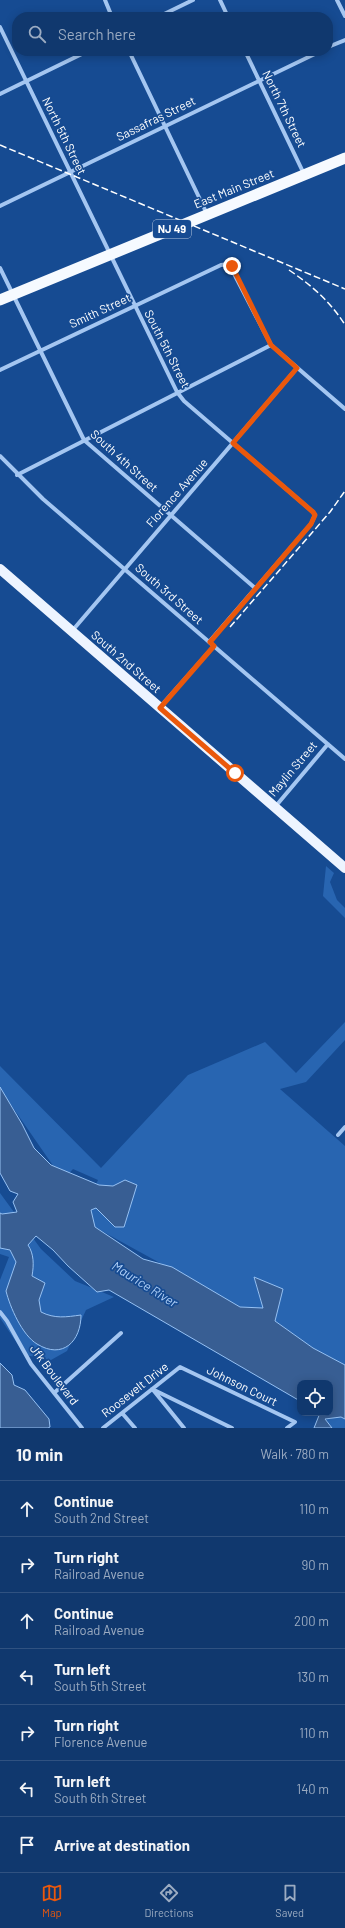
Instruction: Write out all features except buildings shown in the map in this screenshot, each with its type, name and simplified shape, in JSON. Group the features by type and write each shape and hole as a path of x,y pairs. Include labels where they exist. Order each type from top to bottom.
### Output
{"highway":[{"name":"East Main Street","path":"0,300 345,158"}],"main road":[{"name":"South 2nd Street","path":"0,569 345,868"}],"street":[{"path":"104,0 110,12"},
{"path":"168,12 193,0"},
{"path":"220,0 226,12"},
{"path":"337,0 345,16"},
{"name":"North 5th Street","path":"0,27 12,52"},
{"path":"333,45 345,40"},
{"name":"North 5th Street","path":"14,56 109,254"},
{"path":"0,94 78,56"},
{"path":"131,56 207,215"},
{"name":"North 7th Street","path":"247,56 304,175"},
{"name":"Sassafras Street","path":"0,206 310,56"},
{"name":"South 5th Street","path":"109,254 177,392 184,401 313,512 314,518 255,588"},
{"name":"Smith Street","path":"0,370 209,270 225,264 231,265 271,345"},
{"name":"South 4th Street","path":"0,268 84,440 255,588"},
{"path":"17,475 271,345 345,409"},
{"name":"Florence Avenue","path":"72,632 297,368"},
{"name":"South 3rd Street","path":"0,456 17,475 345,759"},
{"path":"210,642 255,588"},
{"path":"160,708 214,646"},
{"name":"Maylin Street","path":"274,807 328,744"},
{"path":"338,1135 345,1127"},
{"name":"Jfk Boulevard","path":"0,1312 7,1321 30,1364 82,1428"},
{"path":"54,1393 121,1333"},
{"name":"Roosevelt Drive","path":"103,1428 180,1367"},
{"name":"Johnson Court","path":"180,1367 294,1422 287,1428"},
{"path":"152,1390 184,1428"},
{"path":"152,1390 232,1428"},
{"path":"122,1413 135,1428"}],"shaded area":[{"path":"326,866 334,873 330,882 337,900 345,908 345,918 323,896"},
{"path":"345,1022 345,1040 306,1082 280,1089 345,1146 345,1365 313,1348 275,1321 283,1289 254,1278 263,1309 240,1307 89,1224 85,1210 98,1180 73,1169 63,1180 0,1089 0,1066 101,1168 188,1075 265,1042 296,1073"},
{"path":"0,1193 41,1249 75,1281 114,1297 86,1310 67,1351 51,1360 25,1355 0,1318 0,1280 9,1257 0,1254"},
{"path":"341,1417 345,1419 345,1428 332,1428 324,1419"}],"water":[{"name":"Maurice River","path":"0,1087 22,1124 34,1148 51,1165 99,1185 113,1186 125,1180 137,1185 124,1227 115,1227 96,1208 91,1210 95,1227 143,1259 172,1267 240,1307 263,1308 254,1277 283,1289 275,1321 313,1348 345,1365 345,1419 341,1417 325,1419 332,1428 314,1428 319,1416 333,1416 333,1380 297,1380 297,1399 109,1290 97,1292 36,1236 28,1245 33,1260 32,1276 45,1283 39,1300 41,1312 56,1317 81,1315 78,1333 69,1345 62,1349 55,1350 37,1344 26,1334 17,1320 10,1305 6,1291 16,1262 10,1250 0,1248 0,1213 17,1212 13,1202 18,1194 10,1191 0,1173"},
{"path":"0,1363 12,1375 14,1385 25,1390 49,1419 50,1427 0,1428"}],"railway":[{"path":"0,145 345,289"},
{"path":"289,270 320,294 345,325"},
{"path":"230,627 330,512 345,491"}],"route":[{"path":"232,266 271,345 297,368 233,443 295,495 315,515 311,524 210,642 214,646 160,708 235,773"}]}
